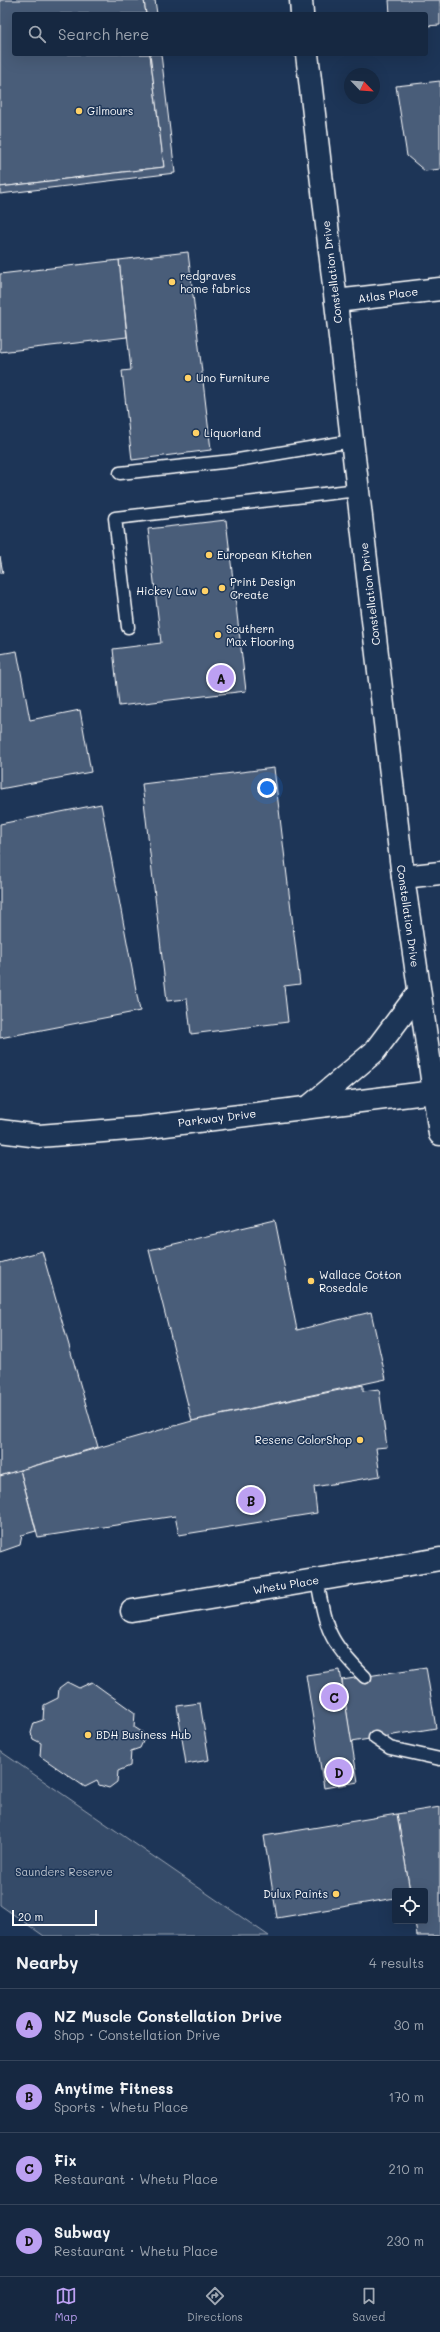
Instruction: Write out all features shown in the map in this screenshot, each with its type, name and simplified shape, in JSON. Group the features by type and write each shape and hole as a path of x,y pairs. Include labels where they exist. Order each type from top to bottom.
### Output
{"main road":[{"path":"301,0 302,12"},
{"name":"Constellation Drive","path":"307,56 403,877 440,1134"},
{"name":"Atlas Place","path":"336,302 440,289"},
{"path":"403,877 440,873"},
{"path":"310,1106 374,1052 419,992"},
{"name":"Parkway Drive","path":"0,1131 39,1136 141,1128 310,1106 434,1092"},
{"name":"Whetu Place","path":"132,1611 440,1559"}],"lane":[{"path":"120,473 232,461 352,441"},
{"path":"128,627 115,518 358,490"},
{"path":"317,1580 327,1630 346,1658 365,1676"},
{"path":"375,1738 381,1744 390,1748 440,1759"}],"green space":[{"name":"Saunders Reserve","path":"0,1751 269,1936 44,1936 0,1905"}],"building":[{"name":"Gilmours","path":"0,0 144,0 146,12 12,12 12,56 150,56 164,167 0,187"},
{"path":"144,0 155,0 157,12 146,12"},
{"path":"389,0 440,0 440,25 428,26 428,12 390,12"},
{"path":"150,56 161,56 175,173 0,194 0,187 164,167"},
{"path":"440,81 440,169 425,171 407,156 396,86"},
{"path":"188,252 211,450 132,460 122,371 131,370 119,260"},
{"path":"119,260 127,337 0,352 0,274"},
{"path":"226,520 246,691 119,706 113,649 161,643 148,529"},
{"path":"0,557 3,573 0,573"},
{"path":"17,651 30,720 80,710 91,772 0,789 0,654"},
{"path":"274,768 300,984 284,986 288,1022 191,1034 187,999 167,1001 142,784"},
{"path":"101,804 140,1011 0,1038 0,824"},
{"path":"275,1220 297,1330 371,1312 386,1379 192,1421 149,1250"},
{"path":"42,1251 98,1447 0,1476 0,1263"},
{"path":"363,1385 363,1391 379,1389 387,1447 376,1448 380,1476 314,1487 317,1513 179,1535 175,1516 38,1537 20,1470 192,1421"},
{"path":"20,1470 36,1531 22,1535 20,1545 0,1552 0,1476"},
{"path":"426,1667 436,1728 351,1742 342,1680"},
{"path":"340,1670 358,1782 324,1788 306,1675"},
{"name":"BDH Business Hub","path":"67,1682 79,1688 92,1682 135,1713 134,1727 142,1732 145,1737 140,1748 131,1751 130,1766 118,1771 117,1782 109,1788 99,1785 97,1781 85,1787 40,1756 41,1743 33,1739 31,1733 34,1723 43,1720 44,1705 58,1698 59,1688"},
{"path":"200,1703 209,1760 186,1764 177,1706"},
{"path":"440,1807 440,1936 417,1936 415,1924 428,1924 428,1888 409,1888 397,1814"},
{"path":"397,1814 409,1888 392,1888 392,1899 277,1918 264,1836"}],"place":[{"name":"Gilmours","path":"79,111"},
{"name":"redgraves home fabrics","path":"172,282"},
{"name":"Uno Furniture","path":"188,378"},
{"name":"Liquorland","path":"196,433"},
{"name":"European Kitchen","path":"209,555"},
{"name":"Print Design Create","path":"222,588"},
{"name":"Hickey Law","path":"205,591"},
{"name":"Southern Max Flooring","path":"218,635"},
{"name":"NZ Muscle Constellation Drive","path":"221,678"},
{"name":"Wallace Cotton Rosedale","path":"311,1281"},
{"name":"Resene ColorShop","path":"360,1440"},
{"name":"Anytime Fitness","path":"251,1500"},
{"name":"Fix","path":"334,1697"},
{"name":"BDH Business Hub","path":"88,1735"},
{"name":"Subway","path":"339,1772"},
{"name":"Dulux Paints","path":"336,1894"}]}
